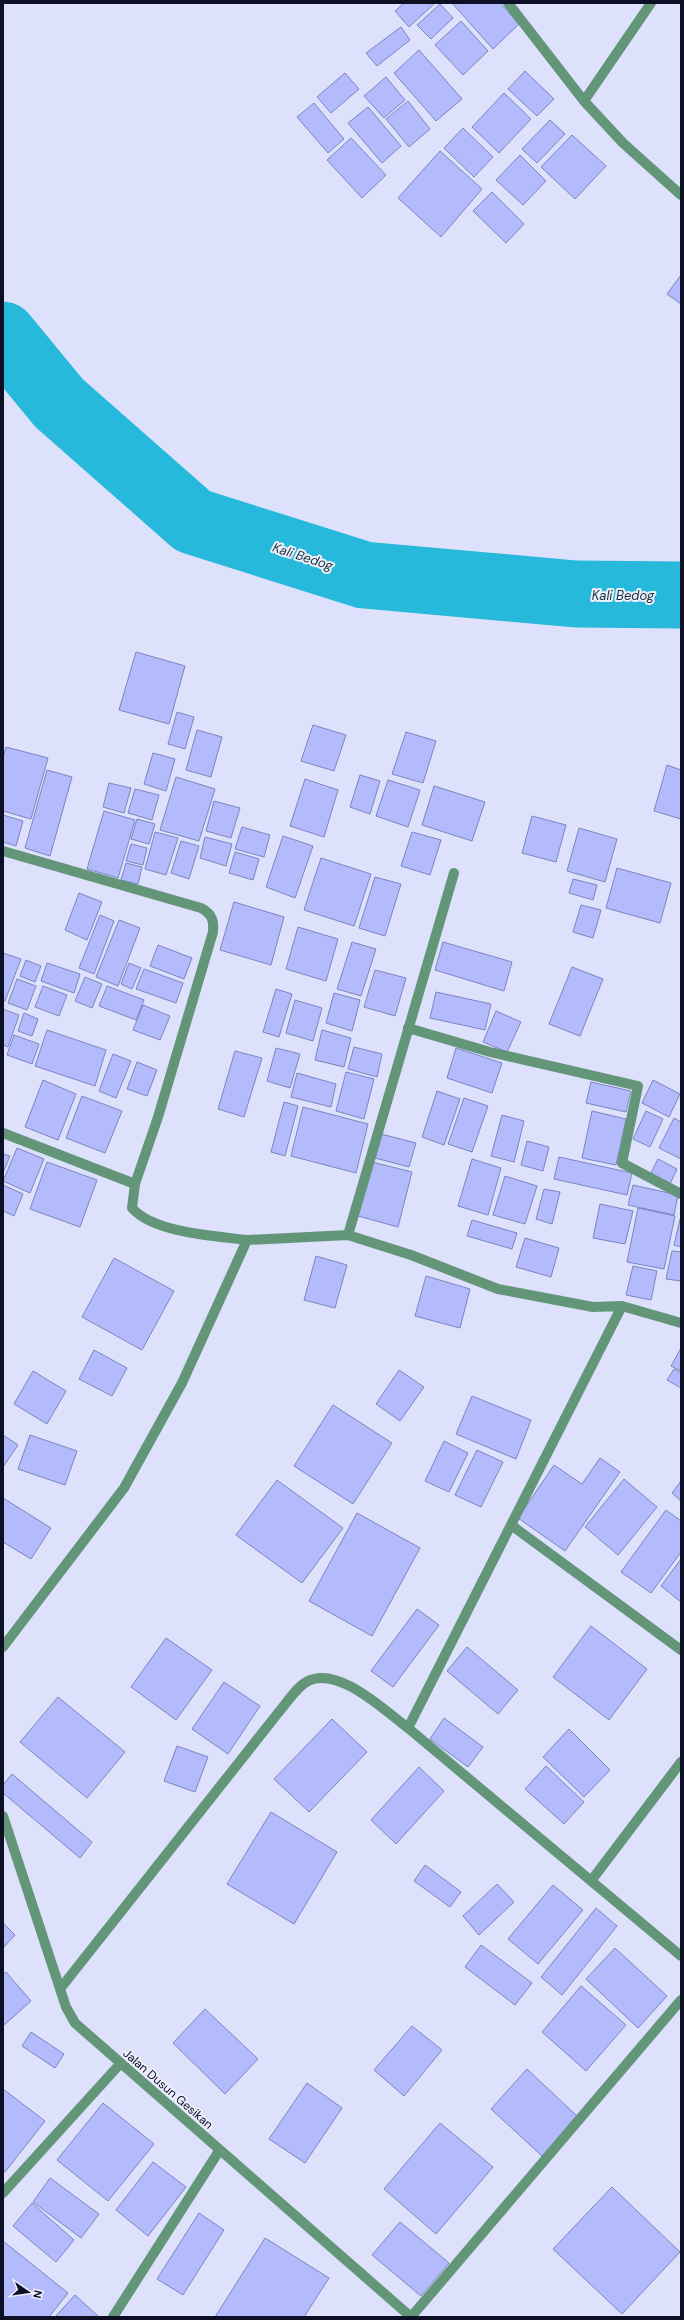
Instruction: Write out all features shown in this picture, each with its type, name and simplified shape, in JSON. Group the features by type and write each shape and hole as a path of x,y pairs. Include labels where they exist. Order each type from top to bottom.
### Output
{"street":[{"path":"508,3 584,101 623,144 681,195"},
{"path":"584,101 651,3"},
{"path":"3,851 201,908 208,912 214,923 213,932 158,1117 135,1184 132,1208 139,1217 186,1231 247,1240 348,1235 411,1255 498,1289 593,1307 622,1306 681,1324"},
{"path":"348,1235 454,873"},
{"path":"408,1028 490,1052 638,1086 622,1163 681,1194"},
{"path":"3,1133 135,1184"},
{"path":"3,1647 124,1488 182,1383 247,1240"},
{"path":"408,1728 622,1306"},
{"path":"511,1525 681,1650"},
{"path":"60,1989 295,1693 309,1681 327,1679 348,1684 408,1728 681,1956"},
{"path":"591,1881 681,1762"},
{"name":"Jalan Dusun Gesikan","path":"3,1816 66,2007 75,2023 219,2151 411,2317"},
{"path":"411,2317 681,2000"},
{"path":"3,2193 120,2064"},
{"path":"112,2317 219,2151"}],"building":[{"path":"404,3 434,4 409,27 395,11"},
{"path":"452,3 500,3 519,24 493,49"},
{"path":"440,4 453,18 431,39 417,25"},
{"path":"461,21 488,51 463,75 435,45"},
{"path":"401,27 410,40 377,66 366,53"},
{"path":"419,50 462,99 436,121 394,73"},
{"path":"525,71 554,99 537,116 508,89"},
{"path":"345,73 359,89 331,113 317,97"},
{"path":"386,77 405,100 384,118 364,96"},
{"path":"504,93 531,119 499,153 472,127"},
{"path":"408,101 430,129 409,147 386,119"},
{"path":"314,103 344,139 328,153 297,117"},
{"path":"368,107 401,146 382,163 348,123"},
{"path":"550,120 565,134 537,163 522,149"},
{"path":"463,128 493,157 474,177 444,148"},
{"path":"572,135 606,166 575,199 541,167"},
{"path":"351,138 386,175 362,198 327,160"},
{"path":"440,151 482,189 441,237 398,198"},
{"path":"520,155 546,181 523,205 496,180"},
{"path":"492,192 524,224 506,243 473,211"},
{"path":"681,275 681,304 667,294"},
{"path":"136,652 185,666 169,724 119,710"},
{"path":"177,712 194,717 185,749 168,744"},
{"path":"313,725 346,735 334,771 301,761"},
{"path":"197,730 222,737 211,777 186,770"},
{"path":"406,732 436,741 423,783 392,774"},
{"path":"6,747 48,758 31,819 3,811 3,758"},
{"path":"153,753 175,759 166,791 144,784"},
{"path":"667,765 681,770 681,819 654,811"},
{"path":"47,770 72,777 50,856 25,848"},
{"path":"360,775 380,781 370,814 350,807"},
{"path":"176,777 215,789 199,841 160,830"},
{"path":"305,779 338,790 324,837 290,826"},
{"path":"388,780 420,790 408,827 376,816"},
{"path":"109,783 131,788 124,813 103,807"},
{"path":"434,786 485,802 472,841 422,825"},
{"path":"135,789 159,795 152,820 128,813"},
{"path":"214,801 240,808 231,838 206,831"},
{"path":"104,811 135,820 118,878 87,869"},
{"path":"3,815 23,821 16,846 3,842"},
{"path":"532,816 566,825 556,862 522,853"},
{"path":"137,819 155,824 149,844 131,839"},
{"path":"242,827 270,835 264,857 235,849"},
{"path":"579,828 617,839 605,882 567,871"},
{"path":"155,832 178,838 166,875 145,869"},
{"path":"412,832 441,840 430,875 401,866"},
{"path":"283,836 313,846 295,898 266,887"},
{"path":"205,837 232,844 226,866 200,858"},
{"path":"181,841 199,846 189,879 171,873"},
{"path":"131,844 147,848 143,865 126,861"},
{"path":"235,852 259,859 253,880 229,873"},
{"path":"321,858 371,874 354,926 304,910"},
{"path":"126,863 142,867 138,884 121,880"},
{"path":"617,868 671,883 660,923 606,908"},
{"path":"375,877 401,884 385,936 359,928"},
{"path":"573,879 597,885 593,900 569,893"},
{"path":"79,893 102,902 87,940 65,930"},
{"path":"234,902 284,917 271,965 220,950"},
{"path":"581,905 601,910 593,938 573,932"},
{"path":"100,915 114,921 94,974 79,968"},
{"path":"119,920 140,928 118,986 96,977"},
{"path":"298,927 338,939 326,981 286,969"},
{"path":"352,942 376,949 361,996 337,989"},
{"path":"443,942 512,962 504,991 435,970"},
{"path":"158,945 192,958 184,979 150,966"},
{"path":"3,953 21,959 5,1001 3,1001"},
{"path":"26,960 41,966 35,982 20,976"},
{"path":"47,963 80,974 74,993 41,981"},
{"path":"129,963 141,968 132,989 121,984"},
{"path":"572,967 603,979 580,1036 549,1024"},
{"path":"144,969 183,983 176,1003 136,989"},
{"path":"375,970 406,978 395,1016 364,1007"},
{"path":"85,977 102,984 92,1008 75,1001"},
{"path":"17,979 36,986 27,1010 8,1003"},
{"path":"43,986 67,995 59,1016 35,1007"},
{"path":"107,986 144,1000 136,1020 99,1006"},
{"path":"276,989 292,994 279,1037 263,1032"},
{"path":"436,992 491,1004 485,1030 430,1018"},
{"path":"334,993 360,1000 352,1031 326,1023"},
{"path":"295,1000 322,1008 313,1041 286,1033"},
{"path":"143,1005 170,1016 160,1040 133,1030"},
{"path":"3,1009 19,1015 8,1047 3,1045"},
{"path":"496,1011 521,1022 507,1052 483,1042"},
{"path":"24,1013 38,1019 32,1036 18,1031"},
{"path":"47,1030 106,1050 95,1086 35,1066"},
{"path":"322,1030 351,1038 344,1067 315,1060"},
{"path":"14,1035 39,1044 32,1064 7,1055"},
{"path":"354,1047 382,1054 377,1077 348,1069"},
{"path":"276,1048 300,1054 290,1088 267,1081"},
{"path":"456,1048 502,1063 492,1093 447,1078"},
{"path":"235,1051 262,1058 244,1117 218,1109"},
{"path":"113,1054 131,1061 116,1098 99,1091"},
{"path":"137,1062 157,1070 147,1096 127,1089"},
{"path":"346,1072 374,1079 364,1119 336,1111"},
{"path":"297,1073 336,1084 331,1107 291,1097"},
{"path":"43,1080 76,1094 58,1140 25,1127"},
{"path":"653,1080 680,1094 669,1117 642,1103"},
{"path":"591,1082 631,1091 626,1112 586,1103"},
{"path":"437,1091 460,1099 444,1145 422,1137"},
{"path":"82,1096 122,1111 105,1153 66,1138"},
{"path":"464,1098 488,1106 472,1152 448,1144"},
{"path":"284,1102 298,1106 285,1156 271,1152"},
{"path":"303,1107 368,1124 356,1173 291,1156"},
{"path":"592,1111 626,1119 616,1165 582,1158"},
{"path":"646,1111 663,1119 650,1147 633,1139"},
{"path":"502,1115 524,1121 514,1162 491,1156"},
{"path":"674,1118 681,1122 681,1159 659,1148"},
{"path":"381,1134 416,1143 409,1167 375,1158"},
{"path":"527,1141 549,1147 543,1171 521,1165"},
{"path":"17,1148 44,1159 30,1193 3,1181"},
{"path":"3,1154 10,1156 3,1173"},
{"path":"559,1157 632,1173 627,1195 554,1179"},
{"path":"472,1159 501,1168 488,1215 458,1206"},
{"path":"658,1159 677,1169 670,1184 650,1175"},
{"path":"47,1162 97,1180 80,1227 30,1209"},
{"path":"372,1162 412,1172 398,1227 358,1216"},
{"path":"505,1176 537,1186 525,1224 493,1215"},
{"path":"3,1185 23,1194 14,1216 3,1211"},
{"path":"633,1185 678,1195 674,1215 628,1205"},
{"path":"544,1189 560,1192 552,1224 536,1219"},
{"path":"600,1204 633,1211 625,1244 593,1238"},
{"path":"638,1208 675,1216 664,1269 627,1262"},
{"path":"681,1219 681,1247 674,1245"},
{"path":"472,1220 517,1233 512,1249 467,1236"},
{"path":"525,1238 559,1248 551,1277 516,1267"},
{"path":"672,1251 681,1252 681,1281 666,1279"},
{"path":"316,1256 347,1265 335,1308 304,1300"},
{"path":"114,1258 174,1291 142,1350 82,1317"},
{"path":"633,1266 657,1271 651,1300 626,1295"},
{"path":"426,1276 470,1289 460,1328 415,1316"},
{"path":"681,1348 681,1371 671,1366"},
{"path":"94,1350 127,1368 112,1396 79,1379"},
{"path":"674,1369 681,1373 681,1388 667,1380"},
{"path":"399,1370 424,1387 400,1421 376,1404"},
{"path":"33,1371 66,1391 47,1424 14,1404"},
{"path":"472,1396 531,1420 516,1459 456,1434"},
{"path":"333,1405 392,1443 353,1504 294,1466"},
{"path":"3,1435 18,1445 3,1467"},
{"path":"30,1435 77,1451 65,1485 18,1469"},
{"path":"444,1441 468,1453 449,1492 425,1481"},
{"path":"477,1450 503,1462 481,1507 455,1495"},
{"path":"600,1458 620,1472 565,1551 518,1518 554,1465 582,1484"},
{"path":"624,1479 657,1507 618,1555 585,1527"},
{"path":"277,1480 343,1528 302,1583 236,1535"},
{"path":"681,1481 681,1501 672,1493"},
{"path":"3,1498 51,1528 31,1559 3,1542"},
{"path":"666,1510 681,1521 681,1552 651,1593 621,1572"},
{"path":"357,1513 420,1548 372,1636 309,1601"},
{"path":"681,1559 681,1602 661,1586"},
{"path":"417,1609 439,1625 393,1687 371,1671"},
{"path":"591,1626 647,1669 609,1720 553,1677"},
{"path":"166,1638 212,1670 176,1720 131,1687"},
{"path":"467,1647 518,1690 498,1714 447,1671"},
{"path":"224,1682 260,1706 228,1754 192,1729"},
{"path":"58,1697 125,1752 87,1798 20,1742"},
{"path":"444,1718 483,1747 468,1767 430,1739"},
{"path":"332,1719 367,1752 309,1812 274,1779"},
{"path":"569,1729 610,1770 584,1797 543,1757"},
{"path":"177,1746 208,1757 195,1792 164,1781"},
{"path":"546,1766 584,1802 564,1824 525,1789"},
{"path":"419,1767 444,1791 396,1844 371,1820"},
{"path":"12,1774 92,1842 80,1858 3,1793 3,1785"},
{"path":"271,1812 337,1852 294,1924 227,1884"},
{"path":"425,1865 461,1892 450,1907 414,1881"},
{"path":"497,1884 514,1902 479,1935 463,1916"},
{"path":"553,1885 583,1910 538,1964 508,1939"},
{"path":"596,1908 617,1926 562,1995 541,1977"},
{"path":"3,1923 15,1935 3,1948"},
{"path":"481,1945 532,1983 515,2005 465,1967"},
{"path":"615,1948 667,1996 638,2028 586,1979"},
{"path":"6,1972 31,2001 3,2026 3,1975"},
{"path":"581,1986 626,2025 586,2071 542,2032"},
{"path":"205,2009 258,2059 225,2094 173,2043"},
{"path":"412,2026 442,2050 404,2096 374,2070"},
{"path":"31,2032 64,2054 55,2068 22,2046"},
{"path":"527,2069 578,2117 542,2156 491,2109"},
{"path":"307,2083 342,2108 305,2163 269,2139"},
{"path":"3,2089 45,2121 5,2172 3,2171"},
{"path":"103,2103 154,2144 108,2201 57,2160"},
{"path":"440,2123 493,2167 436,2234 384,2189"},
{"path":"153,2162 186,2187 148,2236 116,2210"},
{"path":"50,2178 99,2214 81,2238 33,2202"},
{"path":"612,2187 680,2252 622,2314 553,2249"},
{"path":"32,2203 74,2240 56,2262 13,2226"},
{"path":"199,2213 224,2230 183,2295 157,2279"},
{"path":"400,2222 449,2263 421,2296 372,2255"},
{"path":"265,2238 329,2278 304,2317 215,2317"},
{"path":"3,2241 68,2293 49,2317 3,2317"},
{"path":"75,2295 99,2317 55,2317"}],"waterway":[{"name":"Kali Bedog","path":"3,335 59,403 193,521 364,575 576,594 681,595"}]}
